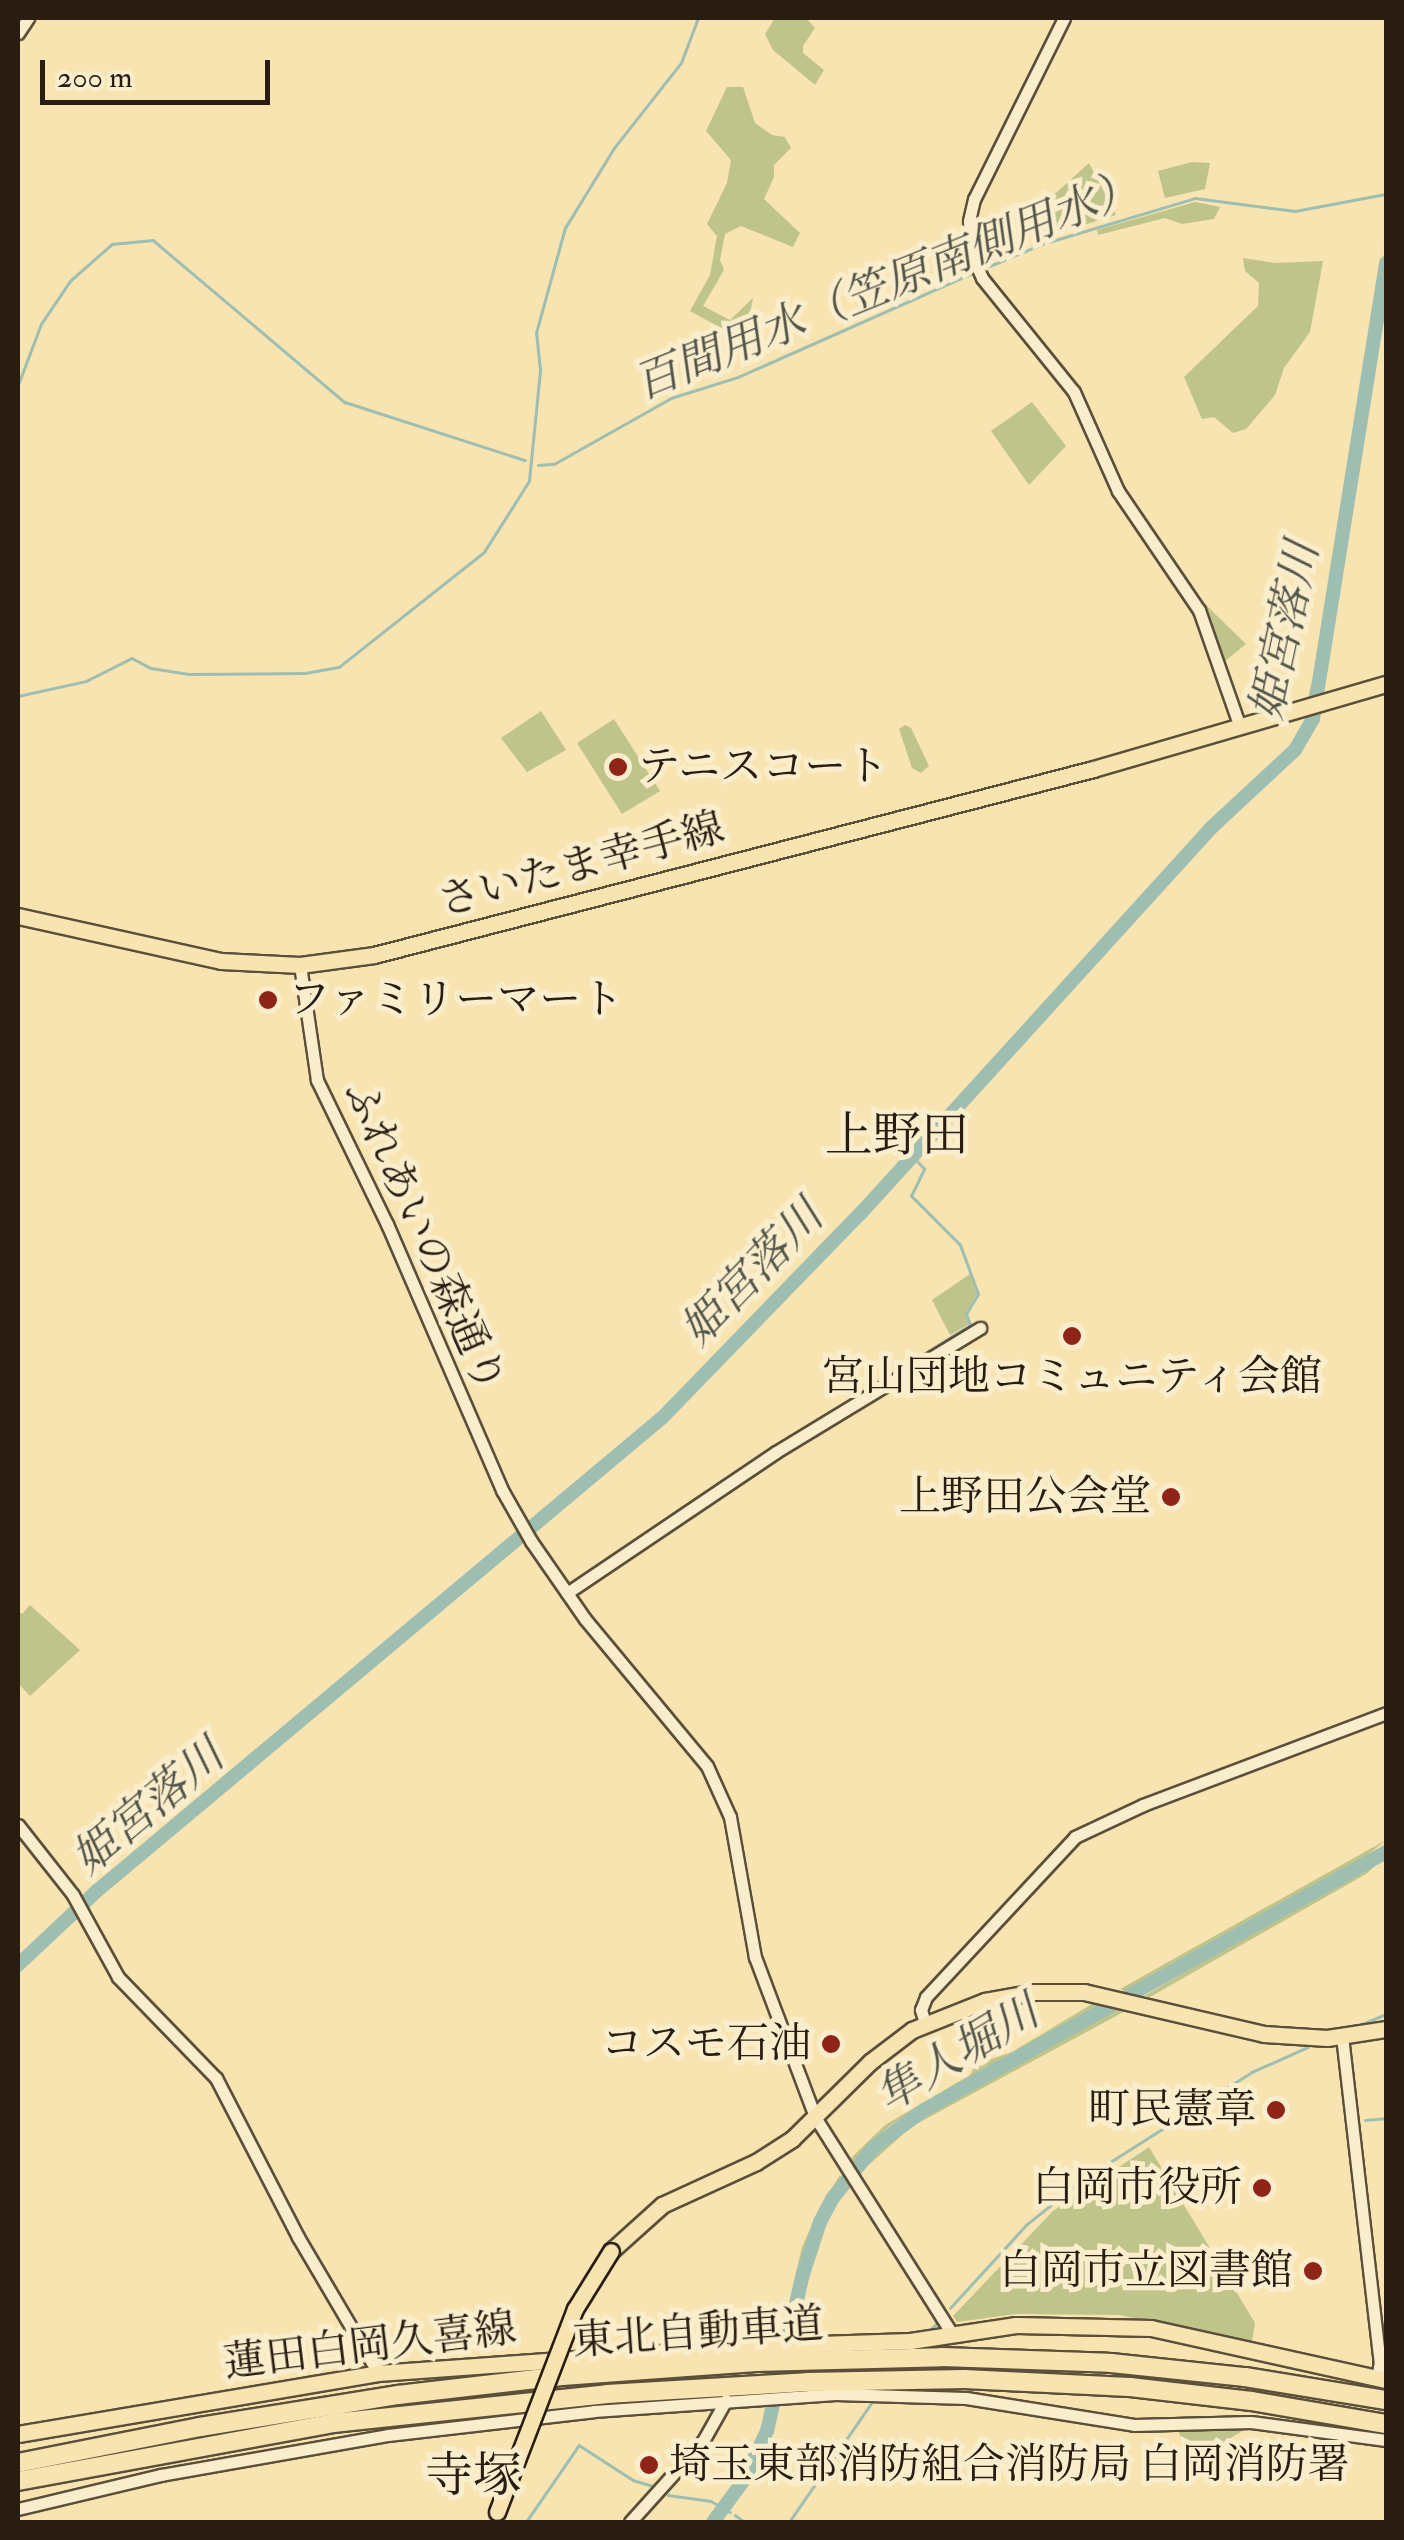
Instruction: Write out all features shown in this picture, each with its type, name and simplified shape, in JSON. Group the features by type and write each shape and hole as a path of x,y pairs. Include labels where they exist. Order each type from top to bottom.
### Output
{"highway":[{"name":"東北自動車道","path":"18,2463 200,2427 398,2395 756,2354 813,2352 1111,2364 1245,2378 1386,2400"},
{"name":"東北自動車道","path":"18,2481 333,2423 964,2379 1114,2386 1251,2401 1386,2424"}],"main road":[{"name":"さいたま幸手線","path":"18,916 221,961 300,965 374,955 1076,773 1386,684"},
{"path":"495,2517 575,2309 611,2251 662,2205 756,2162 792,2139 870,2062 925,2023 1010,1995 1049,1991 1112,1996 1264,2034 1342,2036 1386,2029"},
{"path":"813,2352 1016,2325 1152,2328 1382,2379"},
{"name":"蓮田白岡久喜線","path":"18,2434 378,2373 756,2354"}],"street":[{"path":"18,33 28,18"},
{"path":"1064,18 974,199 969,222 971,253 982,278 1074,392 1118,492 1199,610 1240,724"},
{"name":"ふれあいの森通り","path":"300,965 317,1080 387,1224 522,1526 568,1593"},
{"path":"953,2335 815,2117 747,1931 734,1834 722,1794 686,1738 636,1682 568,1593 776,1452 980,1328"},
{"path":"925,2023 921,2007 926,1997 1074,1836 1143,1805 1386,1713"},
{"path":"18,1825 73,1895 118,1977 216,2078 298,2237 378,2373"},
{"path":"1342,2036 1382,2379"},
{"path":"805,2389 966,2398 1134,2425 1251,2422 1386,2440"},
{"path":"18,2509 161,2475 388,2436 726,2400 749,2391"},
{"path":"630,2522 694,2452 726,2400"}],"green space":[{"path":"775,18 806,18 815,28 803,46 803,53 824,70 815,85 773,50 765,34"},
{"path":"727,87 743,87 755,123 772,135 785,137 791,148 774,165 774,177 764,199 800,233 793,247 741,226 725,234 720,260 724,270 703,306 730,320 753,298 748,325 763,329 743,340 690,311 710,275 717,236 707,224 727,183 731,160 706,131"},
{"path":"1192,162 1210,163 1205,189 1165,198 1158,171"},
{"path":"1089,163 1116,215 1036,240 1025,221"},
{"path":"1195,202 1220,207 1214,219 1182,224 1165,218 1098,235 1097,230"},
{"path":"1386,224 1313,697 1308,698 1314,672"},
{"path":"1243,258 1275,263 1323,261 1310,332 1284,368 1275,395 1246,429 1233,433 1214,417 1202,419 1184,377 1258,306 1259,283 1245,271"},
{"path":"1032,402 1066,446 1029,485 991,431"},
{"path":"1206,605 1246,644 1224,662 1203,608"},
{"name":"テニスコート","path":"541,711 566,750 527,772 501,738"},
{"name":"テニスコート","path":"614,719 660,791 622,814 577,743"},
{"path":"905,725 911,728 929,766 921,773 912,768 899,729"},
{"path":"970,1274 977,1294 965,1314 969,1324 950,1335 932,1300"},
{"path":"30,1605 80,1650 30,1696 18,1683 18,1610 22,1614"},
{"path":"1386,1840 1359,1862 1126,1991 1120,1989"},
{"path":"1386,1856 1366,1874 1150,1997 1144,1996"},
{"path":"1097,2001 1107,2004 937,2096 890,2126 854,2162 851,2158 885,2125 970,2075 976,2064 1012,2052"},
{"path":"1121,2007 1129,2009 911,2127 861,2172 876,2149 904,2127"},
{"path":"1149,2147 1255,2323 1252,2342 1119,2315 1016,2314 957,2322 953,2316 1053,2211"},
{"path":"840,2175 843,2180 806,2248 784,2340 780,2341 802,2247"},
{"path":"1175,2426 1246,2426 1247,2428 1194,2461"}],"waterway":[{"path":"18,696 86,681 132,658 151,668 189,674 305,673 339,667 484,552 529,481 540,370 536,333 565,228 614,148 681,63 698,18"},
{"name":"百間用水（笠原南側用水）","path":"985,268 1042,244 1195,198 1295,211 1386,194"},
{"name":"百間用水（笠原南側用水）","path":"18,385 41,324 70,281 112,244 153,240 345,402 525,460"},
{"name":"姫宮落川","path":"18,1965 98,1890 662,1418 861,1213 1212,827 1295,750 1313,719 1386,263"},
{"name":"百間用水（笠原南側用水）","path":"538,465 554,464 671,398 738,377 973,273"},
{"path":"852,1399 970,1325 966,1314 978,1294 960,1245 911,1196 924,1169 912,1156"},
{"name":"隼人堀川","path":"713,2522 744,2480 767,2431 803,2274 820,2222 832,2199 873,2148 924,2110 1386,1852"},
{"path":"1360,2025 1386,2014"},
{"path":"950,2308 1026,2225 1085,2178 1252,2072 1308,2047"},
{"path":"1365,2120 1386,2118"},
{"path":"932,2328 938,2322"},
{"path":"789,2522 872,2402"},
{"path":"526,2522 579,2445 633,2480 653,2486"},
{"path":"668,2495 711,2501 730,2512"},
{"path":"735,2515 745,2522"}],"place":[{"name":"テニスコート","path":"618,767"},
{"name":"ファミリーマート","path":"268,1000"},
{"name":"宮山団地コミュニティ会館","path":"1072,1336"},
{"name":"上野田公会堂","path":"1171,1497"},
{"name":"コスモ石油","path":"831,2044"},
{"name":"町民憲章","path":"1276,2110"},
{"name":"白岡市役所","path":"1262,2188"},
{"name":"白岡市立図書館","path":"1313,2271"},
{"name":"埼玉東部消防組合消防局 白岡消防署","path":"649,2465"}],"district":[{"name":"上野田","path":"897,1137"},
{"name":"寺塚","path":"473,2477"}]}
